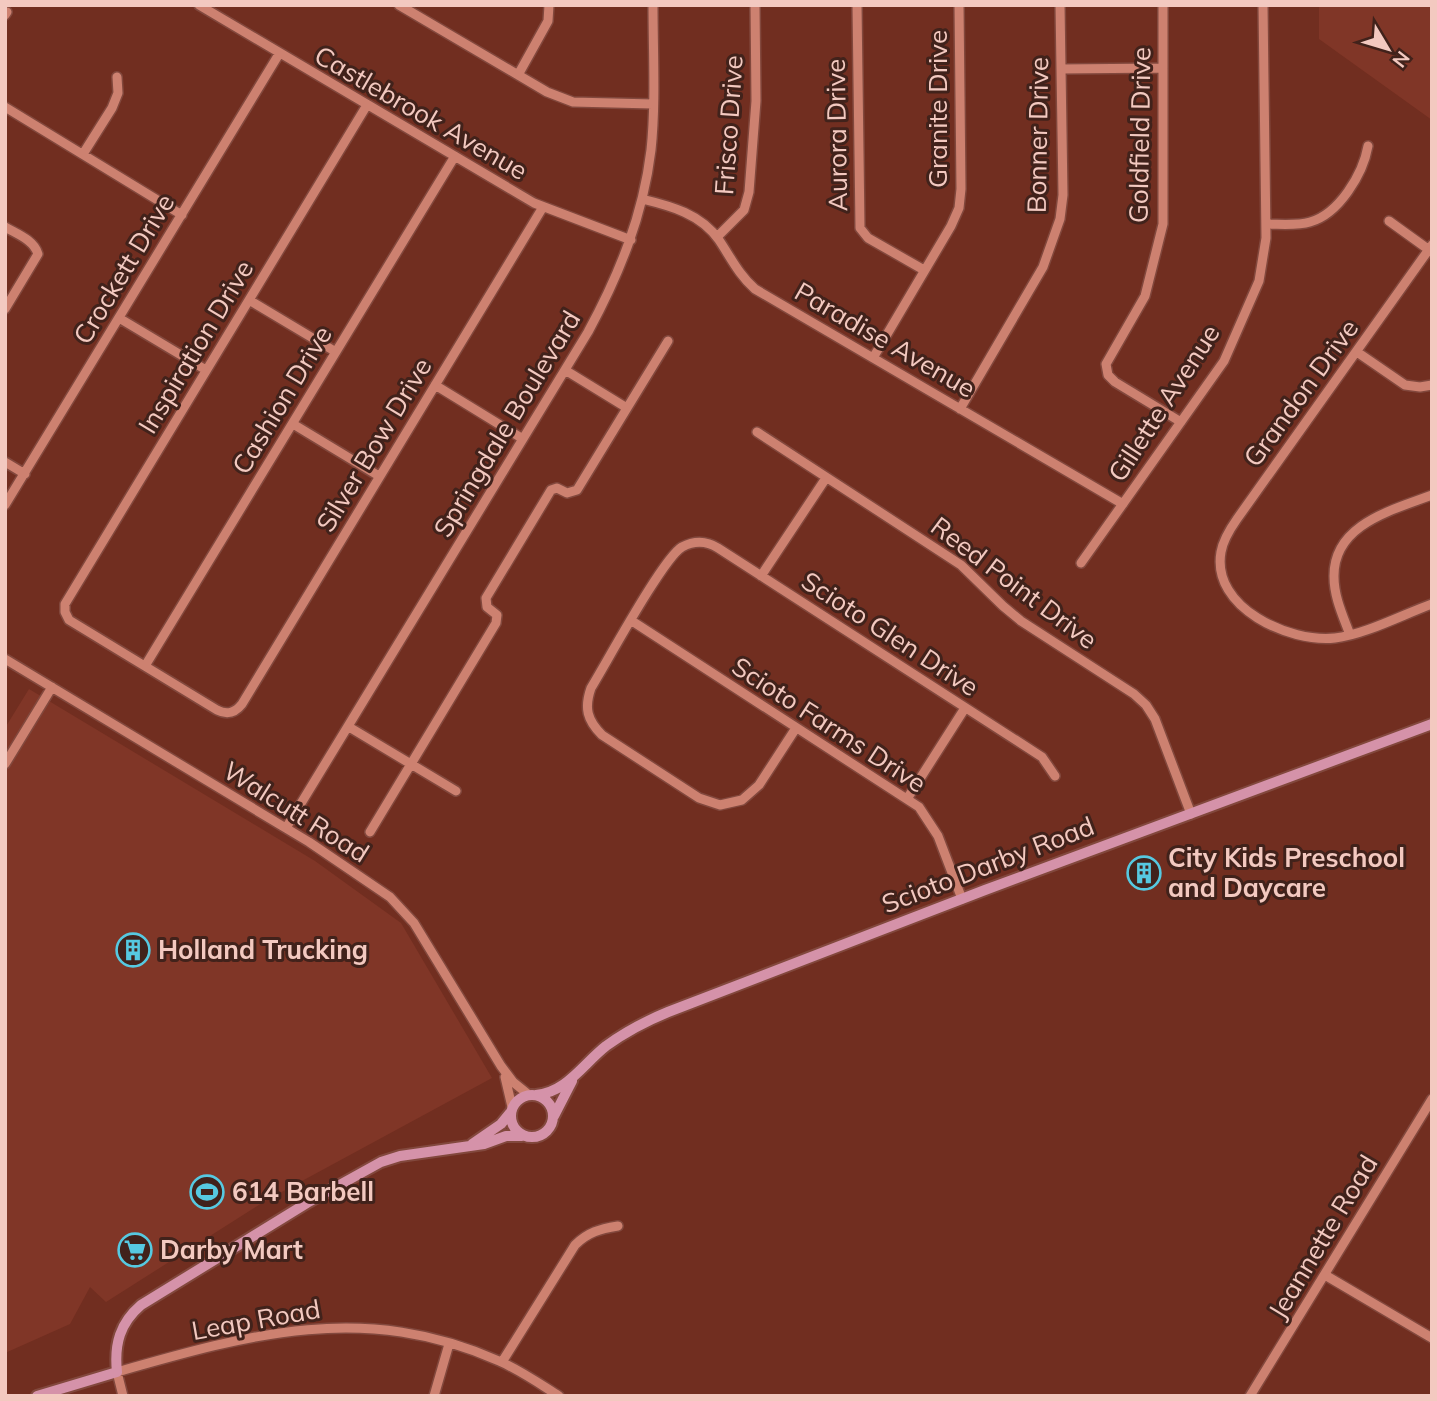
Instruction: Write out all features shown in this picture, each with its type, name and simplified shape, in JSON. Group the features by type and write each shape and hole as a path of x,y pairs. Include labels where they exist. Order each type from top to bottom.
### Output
{"main road":[{"name":"Scioto Darby Road","path":"533,1095 550,1094 575,1076 607,1045 644,1022 962,899 1432,724"},
{"name":"Scioto Darby Road","path":"553,1117 575,1076"},
{"path":"37,1396 117,1371 115,1354 118,1339 126,1321 141,1305 307,1203 380,1162 400,1156 470,1146 484,1144 506,1136 542,1135 552,1124 549,1103 533,1095 522,1097 500,1124 470,1146"},
{"path":"511,1110 513,1126 522,1136"}],"street":[{"name":"Castlebrook Avenue","path":"199,5 543,207 631,240"},
{"path":"399,5 547,92 573,102 653,104"},
{"path":"519,75 548,21 549,5"},
{"name":"Springdale Boulevard","path":"286,828 611,290 631,240 651,151 653,5"},
{"name":"Frisco Drive","path":"717,237 744,210 749,192 756,101 755,5"},
{"name":"Aurora Drive","path":"857,5 860,228 869,238 924,270"},
{"name":"Granite Drive","path":"873,358 959,208 959,5"},
{"name":"Bonner Drive","path":"960,409 1043,267 1060,219 1063,195 1060,5"},
{"name":"Goldfield Drive","path":"1163,5 1163,224 1144,296 1106,364 1108,374 1115,382 1181,422"},
{"name":"Gillette Avenue","path":"1081,563 1224,361 1259,281 1266,238 1263,5"},
{"name":"Crockett Drive","path":"5,505 279,54"},
{"path":"1061,69 1163,68"},
{"path":"83,154 118,93 117,77"},
{"name":"Inspiration Drive","path":"145,666 69,620 65,604 368,104"},
{"path":"5,107 182,215"},
{"path":"1266,224 1308,222 1330,211 1360,173 1368,146"},
{"name":"Cashion Drive","path":"145,666 455,156"},
{"name":"Paradise Avenue","path":"642,199 675,206 696,218 717,237 743,278 755,289 1123,504"},
{"name":"Silver Bow Drive","path":"145,666 224,713 237,710 543,207"},
{"path":"1389,221 1431,249"},
{"path":"5,227 30,242 37,250 36,261 5,309"},
{"name":"Grandon Drive","path":"1350,635 1318,639 1301,637 1271,626 1229,592 1221,572 1220,553 1228,533 1431,249"},
{"path":"249,300 336,352"},
{"path":"119,318 206,370"},
{"path":"370,832 496,624 497,615 487,607 486,598 537,513 552,489 567,493 578,490 668,341"},
{"path":"1357,352 1405,385 1432,385"},
{"path":"565,370 627,408"},
{"path":"435,385 523,439"},
{"path":"292,424 379,477"},
{"name":"Reed Point Drive","path":"757,432 961,565 1021,621 1134,694 1146,705 1155,719 1191,814"},
{"path":"5,462 24,474"},
{"path":"761,576 826,478"},
{"path":"1432,495 1362,524 1339,552 1333,574 1337,600 1350,635 1432,604"},
{"name":"Scioto Glen Drive","path":"632,621 675,553 692,543 706,542 1042,757 1055,776"},
{"path":"632,621 591,688 587,701 587,714 592,726 602,736 699,798 720,805 742,800 759,785 796,728"},
{"name":"Scioto Farms Drive","path":"632,621 907,799 924,813 938,836 962,899"},
{"name":"Walcutt Road","path":"5,659 286,828 390,897 418,929 513,1083 533,1095"},
{"path":"5,764 52,687"},
{"path":"907,799 965,708"},
{"path":"349,727 456,791"},
{"name":"Walcutt Road","path":"501,1066 509,1086 511,1110"},
{"name":"Jeannette Road","path":"1250,1396 1432,1099"},
{"path":"502,1362 575,1245 584,1235 618,1226"},
{"path":"1325,1275 1432,1338"},
{"name":"Leap Road","path":"117,1371 231,1340 297,1329 376,1328 449,1343 502,1362 559,1396"},
{"path":"434,1396 449,1343"},
{"path":"117,1371 123,1396"}],"shaded area":[{"path":"1319,5 1432,5 1432,120 1319,39"},
{"path":"29,689 315,861 401,923 492,1078 265,1201 106,1302 90,1287 70,1324 5,1353 5,728"}],"place":[{"name":"City Kids Preschool and Daycare","path":"1144,873"},
{"name":"Holland Trucking","path":"133,950"},
{"name":"614 Barbell","path":"207,1192"},
{"name":"Darby Mart","path":"135,1250"}]}
